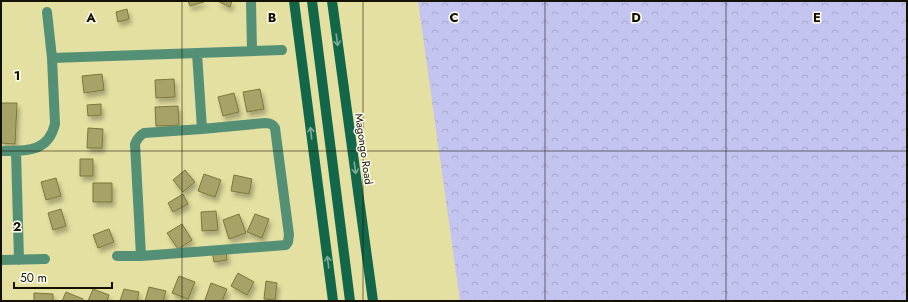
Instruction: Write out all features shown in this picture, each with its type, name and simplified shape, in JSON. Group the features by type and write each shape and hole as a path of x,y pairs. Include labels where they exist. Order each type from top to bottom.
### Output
{"main road":[{"path":"294,1 333,301"},
{"path":"312,1 350,301"},
{"name":"Magongo Road","path":"332,1 373,301"}],"street":[{"path":"251,1 252,52"},
{"path":"1,151 16,151 39,147 44,144 53,131 55,124 48,12"},
{"path":"52,58 282,50"},
{"path":"197,53 202,129"},
{"path":"117,256 141,256 286,245 289,235 275,128 273,125 265,123 144,133 140,135 135,144 141,256"},
{"path":"16,151 19,260"},
{"path":"1,260 45,259"}],"green space":[{"path":"418,1 907,1 907,301 460,301"}],"building":[{"path":"188,1 204,1 204,2 190,6"},
{"path":"217,1 232,1 230,7"},
{"path":"127,9 129,19 118,22 116,12"},
{"path":"102,74 104,90 84,93 82,76"},
{"path":"174,79 175,97 156,98 155,80"},
{"path":"260,89 264,109 247,112 243,92"},
{"path":"234,93 239,112 223,116 218,97"},
{"path":"1,103 17,103 15,144 1,143"},
{"path":"101,104 101,115 88,116 87,105"},
{"path":"178,106 179,125 156,126 155,107"},
{"path":"88,128 103,129 102,148 87,148"},
{"path":"80,159 93,159 93,176 80,176"},
{"path":"185,170 195,182 183,192 173,180"},
{"path":"204,174 221,180 215,197 198,191"},
{"path":"234,175 252,179 249,194 231,191"},
{"path":"56,178 61,196 46,200 41,182"},
{"path":"93,183 112,183 112,202 93,202"},
{"path":"183,194 188,204 173,212 168,203"},
{"path":"61,209 66,226 53,230 48,213"},
{"path":"216,211 218,230 202,231 201,212"},
{"path":"239,214 246,233 229,239 223,220"},
{"path":"255,214 269,219 262,238 247,232"},
{"path":"182,224 192,240 178,249 167,233"},
{"path":"109,229 114,242 98,248 93,235"},
{"path":"226,250 227,260 214,262 212,251"},
{"path":"238,273 254,282 247,295 231,286"},
{"path":"179,276 195,282 188,299 172,293"},
{"path":"266,281 277,283 275,300 264,299"},
{"path":"211,283 227,289 222,301 205,300"},
{"path":"149,287 166,291 163,301 145,301"},
{"path":"93,289 109,295 107,301 88,301"},
{"path":"124,289 139,292 137,301 120,301"},
{"path":"66,292 83,299 83,301 62,301"},
{"path":"34,293 53,294 53,301 34,301"}]}
